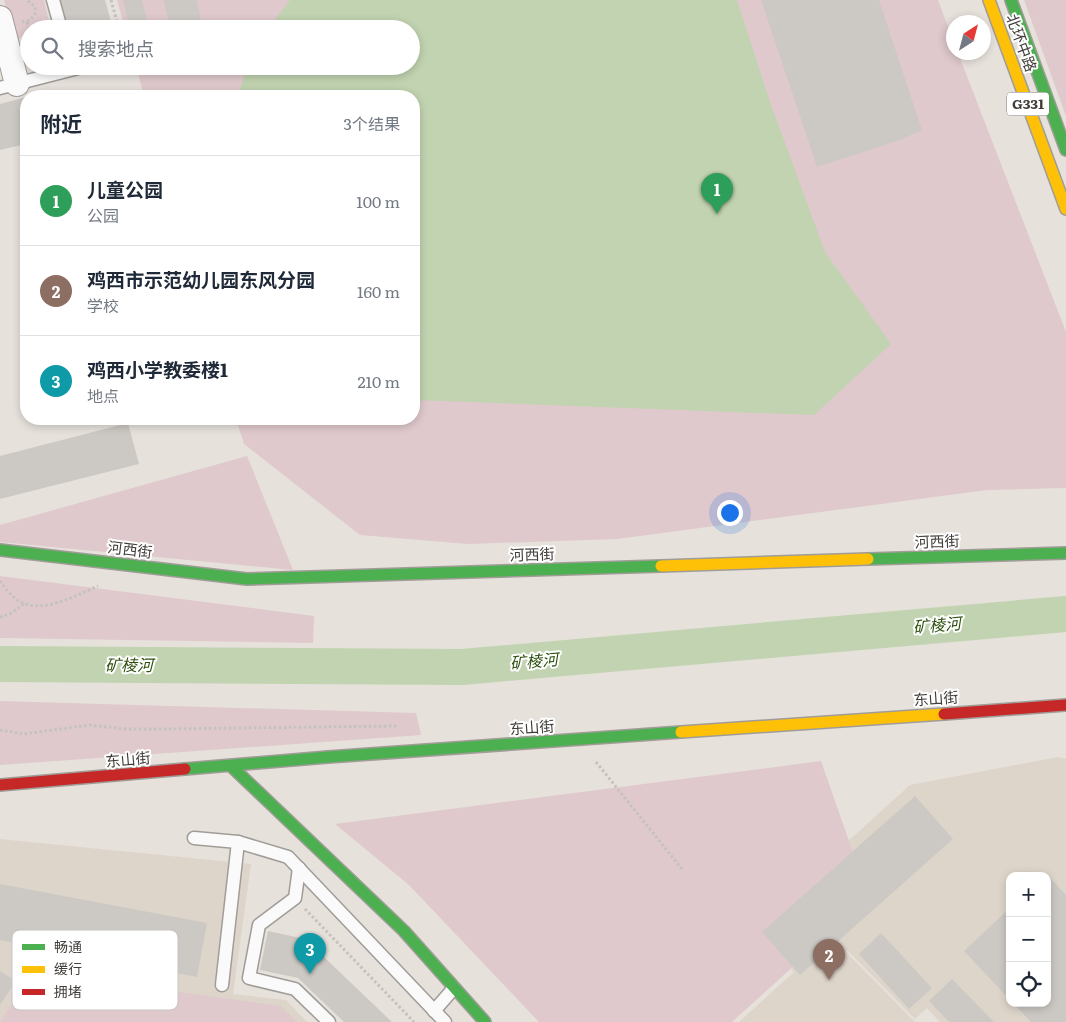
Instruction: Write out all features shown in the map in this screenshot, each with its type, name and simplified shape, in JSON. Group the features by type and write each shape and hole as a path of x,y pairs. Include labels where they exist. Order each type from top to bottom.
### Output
{"main road":[{"name":"北环中路","path":"989,0 1066,209"},
{"name":"北环中路","path":"1011,0 1066,150"},
{"name":"河西街","path":"0,550 247,579 1066,553"},
{"name":"东山街","path":"0,786 231,766 1066,705"},
{"path":"231,766 404,931 485,1022"}],"street":[{"path":"0,18 8,86"}],"lane":[{"path":"53,0 58,20"},
{"path":"8,86 46,75"},
{"path":"194,838 238,842 288,857 444,1022"},
{"path":"222,985 238,842"},
{"path":"299,868 294,898 258,926 249,978 296,988 329,1022"},
{"path":"434,1011 454,988"}],"path":[{"path":"27,0 35,7 33,18"},
{"path":"111,0 117,20"},
{"path":"0,581 18,601 31,606 50,605 106,582"},
{"path":"0,618 25,604"},
{"path":"0,730 23,734 90,725 124,729 406,726"},
{"path":"578,740 682,869"},
{"path":"294,898 414,1022"}],"shaded area":[{"path":"4,0 44,0 49,20 20,20 20,38 15,39"},
{"path":"117,0 938,0 946,21 946,60 961,60 1066,332 1066,488 987,490 617,539 468,544 360,535 244,444 238,425 420,425 420,90 142,90 138,75 420,75 420,20 123,20"},
{"path":"290,0 737,0 770,102 825,252 891,344 814,415 420,400 420,90 240,90 244,75 420,75 420,20 275,20"},
{"path":"1024,0 1066,0 1066,116"},
{"path":"247,456 293,570 0,542 0,525"},
{"path":"0,576 314,616 313,643 0,638"},
{"path":"0,701 416,713 421,735 0,765"},
{"path":"1058,757 1066,759 1066,1022 940,1022 927,1008 915,1019 847,950 846,952 915,1022 739,1022 794,972 752,928 910,785"},
{"path":"821,761 869,898 732,1022 539,1022 409,885 335,824"},
{"path":"0,839 251,864 233,994 286,1000 307,1022 0,1022"},
{"path":"178,992 281,1006 297,1022 0,1022 12,1003 12,1010 178,1010"}],"building":[{"path":"58,0 105,0 111,20 63,20"},
{"path":"123,0 142,0 147,20 128,20"},
{"path":"164,0 197,0 201,20 168,20"},
{"path":"761,0 879,0 922,130 900,140 817,167"},
{"path":"20,99 20,145 0,150 0,104"},
{"path":"120,425 129,425 139,464 0,499 0,456"},
{"path":"915,796 953,839 800,975 762,932"},
{"path":"1051,878 1066,895 1066,1022 1031,1022 1017,1007 1051,1007"},
{"path":"0,884 207,923 197,977 178,973 178,930 12,930 12,942 0,940"},
{"path":"1006,912 1006,996 964,951"},
{"path":"268,931 305,939 392,1022 344,1022 298,978 260,970"},
{"path":"881,933 932,988 909,1009 859,954"},
{"path":"0,971 12,978 12,987 0,1005"},
{"path":"952,979 994,1022 949,1022 929,1001"}],"waterway":[{"name":"矿棱河","path":"0,664 462,667 1066,614"}],"traffic: fast":[{"path":"1011,0 1066,150"},
{"path":"0,550 247,579 661,566"},
{"path":"868,559 1066,553"},
{"path":"185,769 681,732"},
{"path":"231,766 404,931 485,1022"}],"traffic: slow":[{"path":"989,0 1066,209"},
{"path":"661,566 868,559"},
{"path":"681,732 944,714"}],"traffic: jam":[{"path":"944,714 1066,705"},
{"path":"0,785 185,769"}],"place":[{"name":"儿童公园","path":"717,214"},
{"name":"鸡西小学教委楼1","path":"310,974"},
{"name":"鸡西市示范幼儿园东风分园","path":"829,980"}]}
